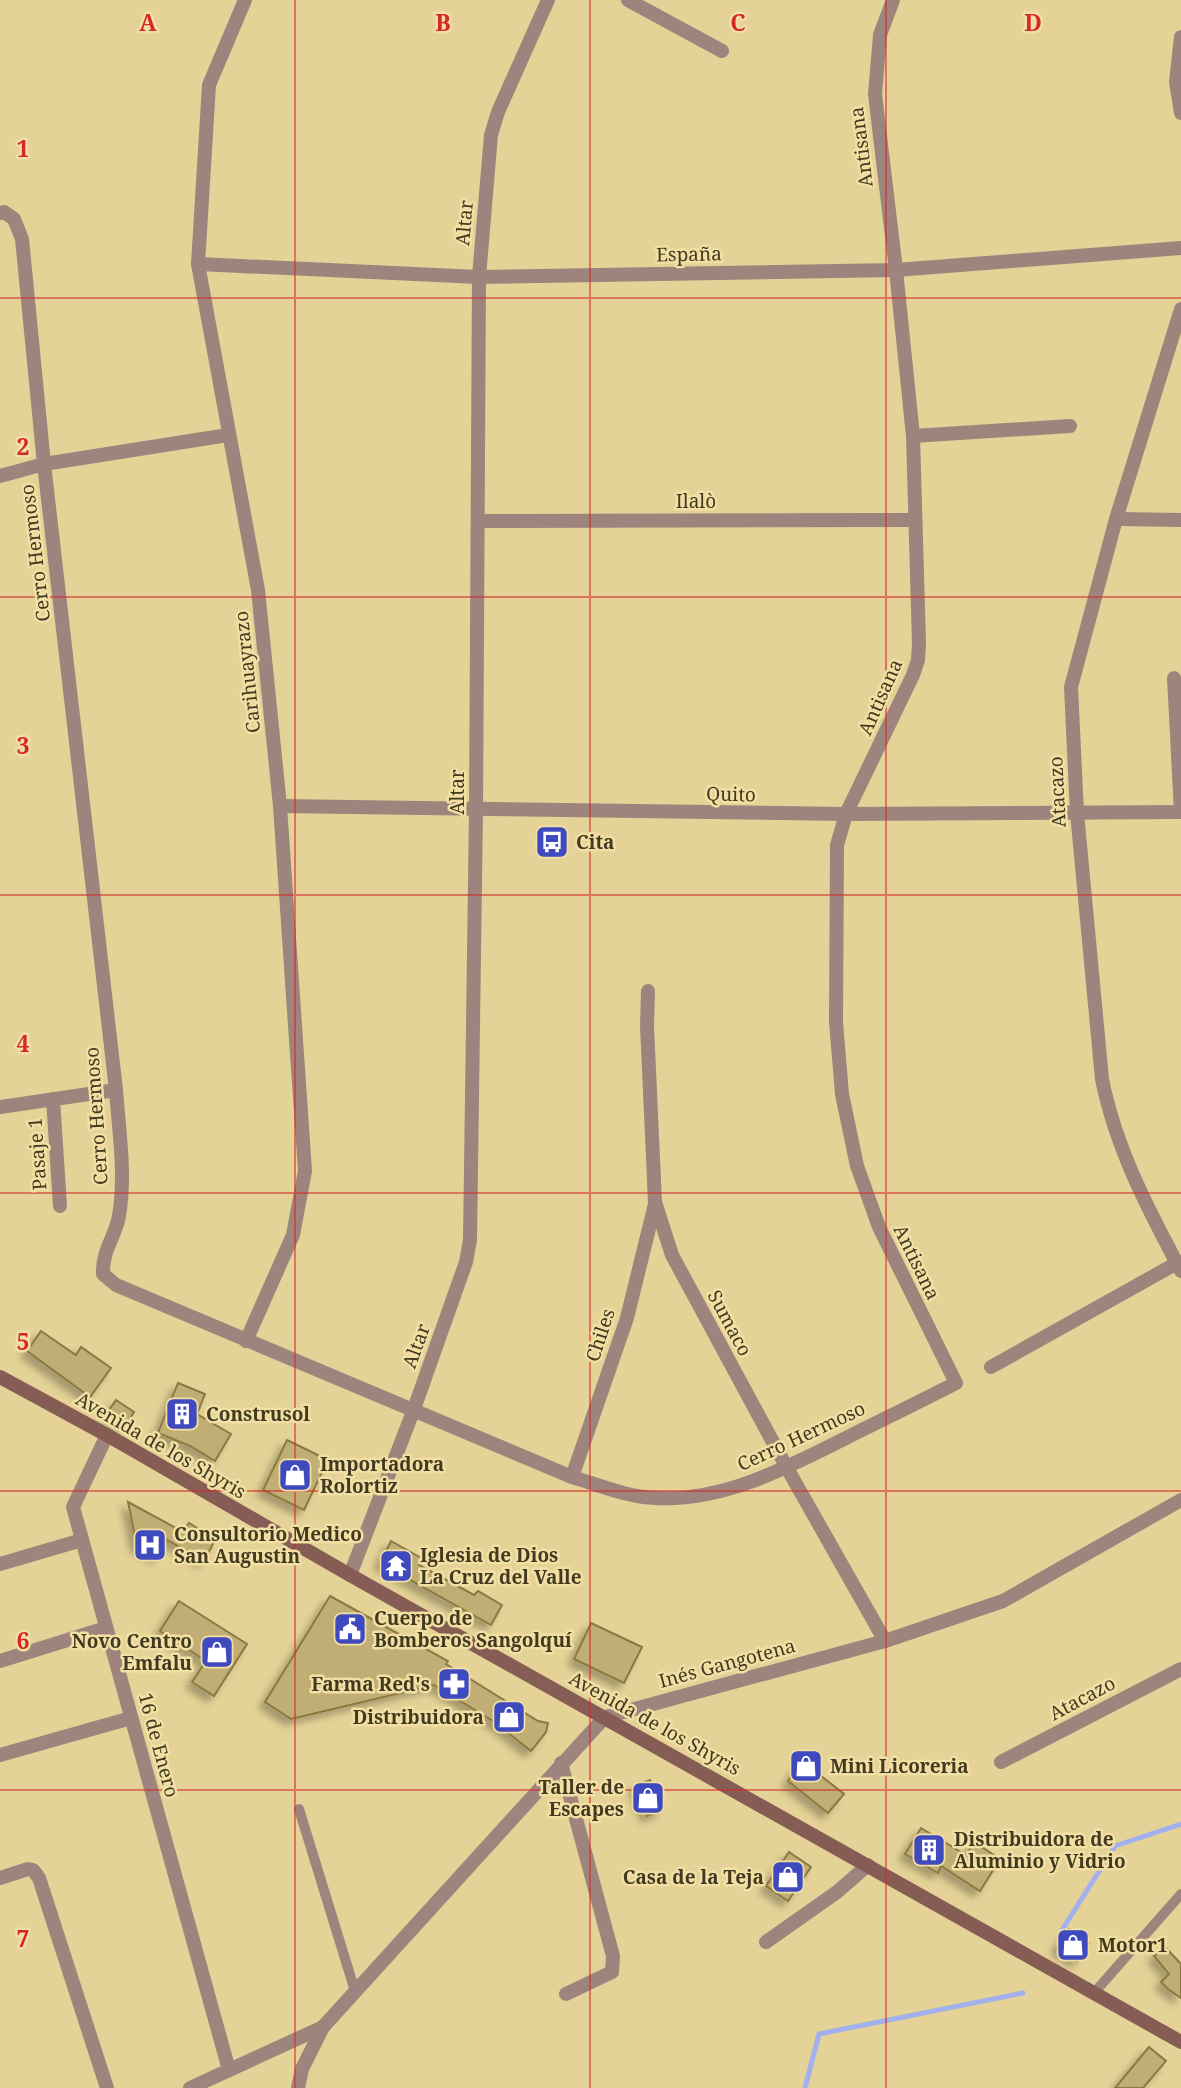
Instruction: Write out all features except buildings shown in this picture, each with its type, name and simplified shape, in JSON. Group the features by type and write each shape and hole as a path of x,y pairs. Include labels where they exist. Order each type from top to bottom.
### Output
{"main road":[{"name":"Avenida de los Shyris","path":"0,1377 107,1434 350,1575 1181,2042"}],"street":[{"name":"Carihuayrazo","path":"245,0 209,85 198,264 258,590 280,806 305,1171 293,1235 246,1341"},
{"name":"Altar","path":"350,1575 414,1409 466,1262 470,1240 479,277 491,135 498,112 548,0"},
{"path":"628,0 722,51"},
{"name":"Antisana","path":"893,0 880,35 874,94 913,436 918,660 846,814 837,845 836,1022 842,1094 857,1166 879,1227 956,1383"},
{"path":"1181,37 1177,57 1177,82 1181,113"},
{"name":"Cerro Hermoso","path":"0,213 4,212 14,219 22,239 44,464 116,1090 123,1175 119,1219 102,1259 103,1274 116,1285 572,1477 652,1499 718,1493 787,1468 956,1383"},
{"name":"España","path":"198,264 479,277 896,270 1181,248"},
{"name":"Atacazo","path":"1179,1267 1128,1167 1108,1107 1102,1079 1077,813 1071,687 1116,519 1181,309"},
{"path":"913,436 1070,426"},
{"path":"0,476 44,464 228,435"},
{"path":"1116,519 1181,520"},
{"name":"Ilalò","path":"478,521 915,520"},
{"path":"1174,678 1181,812"},
{"name":"Quito","path":"280,806 476,811 846,814 1181,812"},
{"name":"Sumaco","path":"648,991 647,1026 655,1202 673,1255 787,1468 884,1641"},
{"path":"0,1107 116,1090"},
{"name":"Pasaje 1","path":"53,1099 60,1206"},
{"name":"Chiles","path":"572,1477 627,1318 655,1202"},
{"path":"991,1367 1179,1267"},
{"name":"16 de Enero","path":"107,1434 73,1507 229,2070"},
{"name":"Inés Gangotena","path":"605,1717 884,1641 1003,1601 1181,1500"},
{"path":"0,1564 82,1540"},
{"path":"0,1661 106,1628"},
{"name":"Atacazo","path":"1001,1762 1181,1669"},
{"path":"298,2088 302,2068 323,2028 605,1717"},
{"path":"0,1755 131,1718"},
{"path":"561,1763 613,1956 611,1972 566,1994"},
{"path":"766,1942 837,1892 868,1865"},
{"path":"0,1878 28,1869 33,1870 39,1878 107,2088"},
{"path":"190,2088 323,2028"}],"lane":[{"path":"299,1810 355,1991"},
{"path":"1094,1993 1181,1894"}],"waterway":[{"path":"1062,1930 1115,1846 1181,1824"},
{"path":"805,2088 819,2034 1023,1993"}],"place":[{"name":"Cita","path":"552,842"},
{"name":"Construsol","path":"182,1414"},
{"name":"Importadora Rolortiz","path":"295,1475"},
{"name":"Consultorio Medico San Augustin","path":"150,1545"},
{"name":"Iglesia de Dios La Cruz del Valle","path":"396,1566"},
{"name":"Cuerpo de Bomberos Sangolquí","path":"350,1629"},
{"name":"Novo Centro Emfalu","path":"217,1652"},
{"name":"Farma Red's","path":"454,1684"},
{"name":"Distribuidora","path":"509,1717"},
{"name":"Mini Licoreria","path":"806,1766"},
{"name":"Taller de Escapes","path":"648,1798"},
{"name":"Distribuidora de Aluminio y Vidrio","path":"929,1850"},
{"name":"Casa de la Teja","path":"788,1877"},
{"name":"Motor1","path":"1073,1945"}]}
